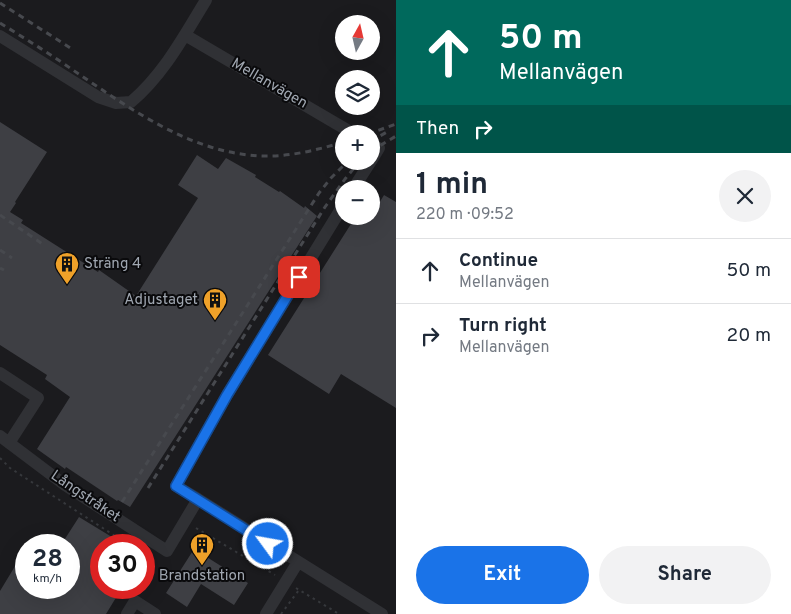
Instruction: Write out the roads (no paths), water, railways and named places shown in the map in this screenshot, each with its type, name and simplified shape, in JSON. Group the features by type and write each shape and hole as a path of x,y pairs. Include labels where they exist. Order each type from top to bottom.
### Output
{"street":[{"path":"0,36 98,97 116,103 131,102 143,92 166,65 206,0"},
{"name":"Mellanvägen","path":"185,35 339,125"},
{"path":"335,219 227,395 176,486 382,614"},
{"path":"0,373 38,398 5,439"},
{"name":"Långstråket","path":"5,439 65,485 167,551 198,500"},
{"path":"266,614 298,562"},
{"path":"127,614 135,601 156,614"}],"railway":[{"path":"0,3 72,49"},
{"path":"0,23 139,114 189,139 215,148 242,154 269,156 307,152 335,144"},
{"path":"380,130 396,124"},
{"path":"380,136 387,132"},
{"path":"380,146 396,136"},
{"path":"122,502 319,193 339,170"},
{"path":"148,488 325,207 352,170"},
{"path":"0,215 44,245"},
{"path":"0,250 12,258"},
{"path":"0,268 4,270"}],"place":[{"name":"Sträng 4","path":"67,285"},
{"name":"Adjustaget","path":"215,321"},
{"name":"Brandstation","path":"202,566"}]}
